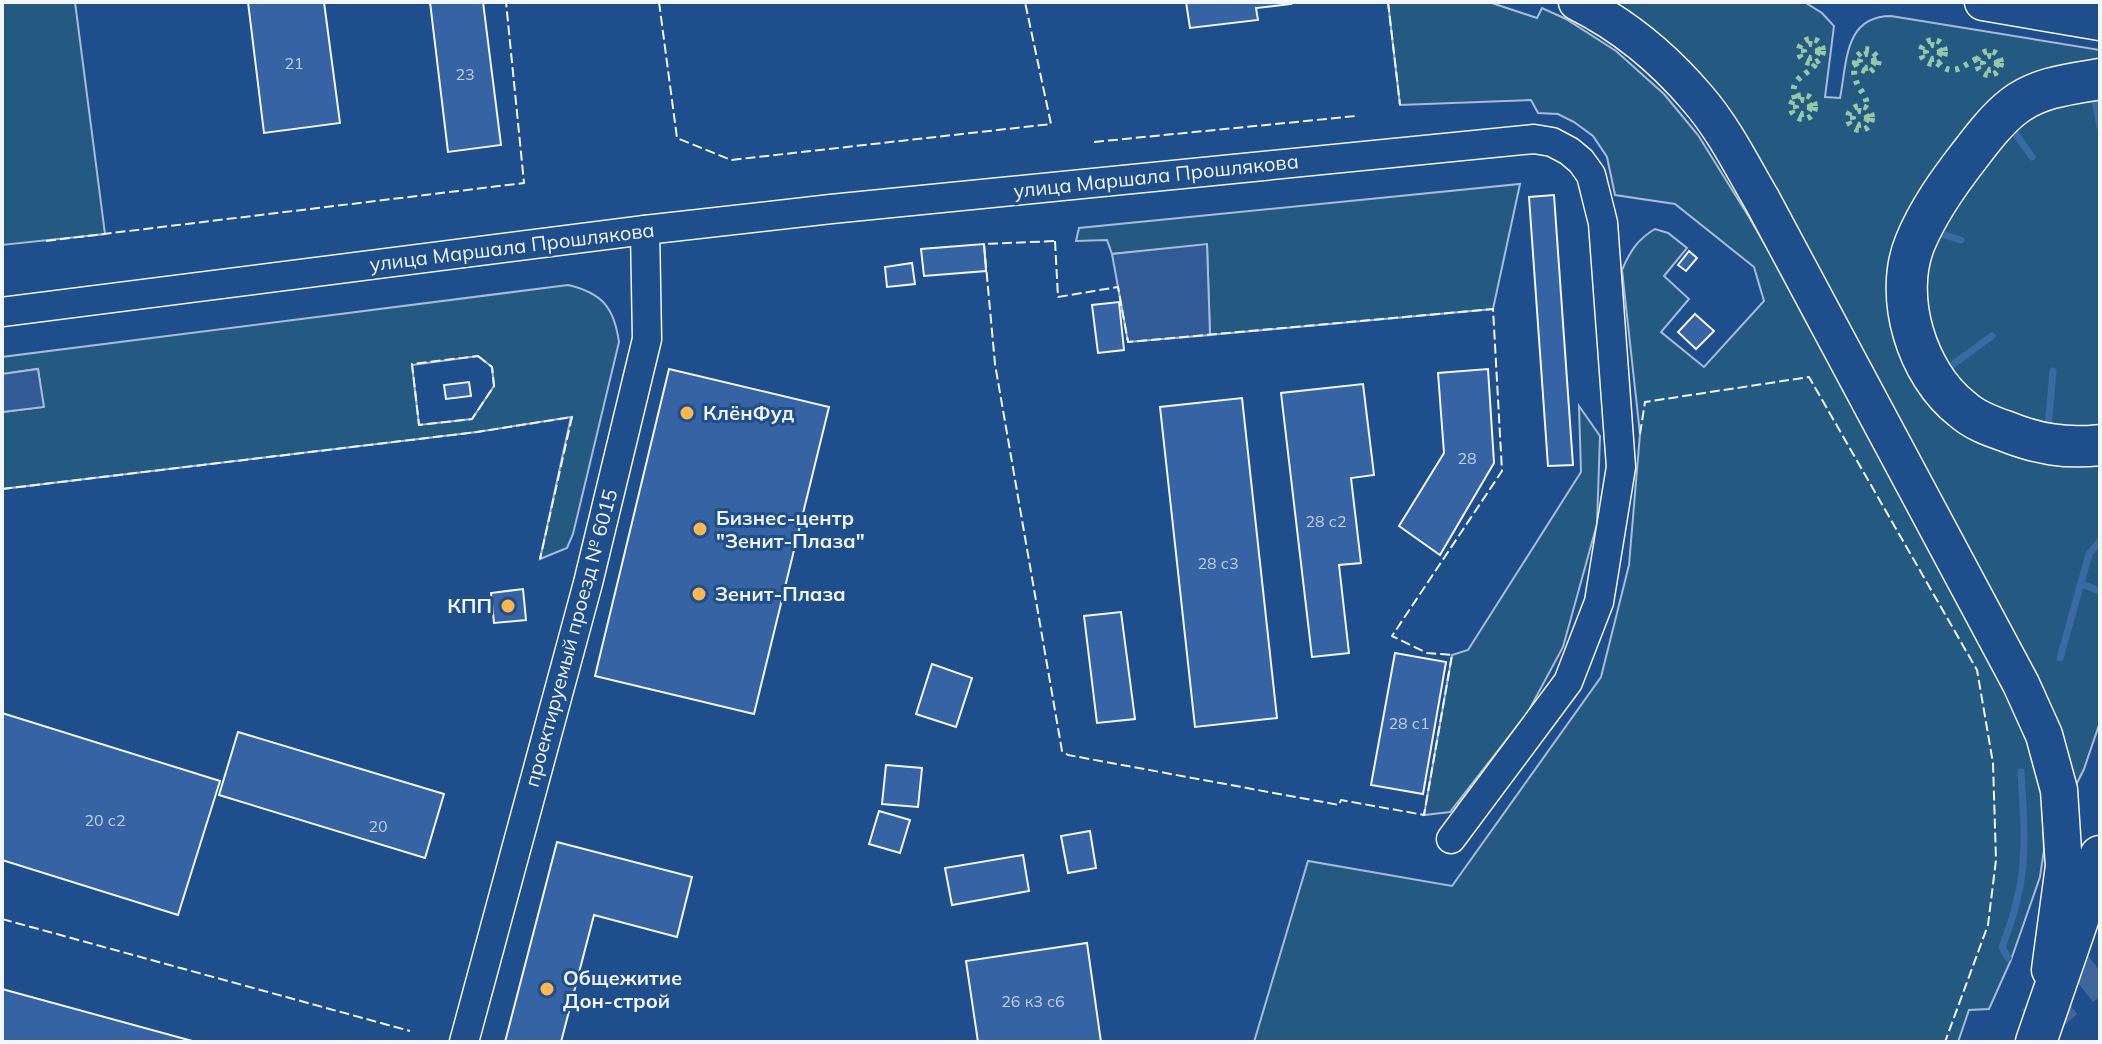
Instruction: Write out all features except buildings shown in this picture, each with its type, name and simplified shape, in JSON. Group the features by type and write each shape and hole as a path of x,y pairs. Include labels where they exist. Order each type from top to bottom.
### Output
{"highway":[{"path":"2100,79 2037,92 2013,107 1985,136 1950,180 1914,246 1907,308 1911,328 1929,369 1945,394 1963,411 1986,424 2028,440 2055,446 2100,445"},
{"path":"2040,1030 2100,856"}],"main road":[{"path":"1577,2 1638,41 1672,72 1700,101 1731,146 2021,684 2044,735 2059,790 2064,866 2040,1030"},
{"path":"1983,2 2100,22"}],"street":[{"name":"улица Маршала Прошлякова","path":"2,312 645,230 1534,139 1552,142 1581,161 1591,175 1603,223 1621,467 1599,602 1568,682 1451,839"},
{"name":"проектируемый проезд № 6015","path":"464,1042 588,583 647,339 645,230"}],"shaded area":[{"path":"2,2 75,2 105,234 2,245"},
{"path":"1388,2 1489,2 1537,18 1542,8 1566,19 1616,51 1664,94 1698,135 1808,319 2028,734 2041,779 2044,850 2040,877 2011,960 1989,1009 1969,1010 1958,1042 1254,1042 1308,861 1452,886 1601,677 1629,565 1640,434 1622,270 1631,251 1655,229 1668,233 1687,248 1664,276 1689,299 1661,332 1704,367 1764,301 1754,267 1675,204 1615,195 1607,157 1593,136 1574,122 1558,114 1538,113 1531,100 1400,105"},
{"path":"1605,2 1806,3 1822,13 1834,26 1825,97 1840,98 1850,44 1864,24 1876,18 1891,16 2100,50 2100,60 1921,201 1917,378 2100,459 2100,722 2076,785 1778,202"},
{"path":"2100,94 2100,432 2023,422 1990,405 1962,384 1941,356 1926,316 1924,287 1929,249 1959,187 2036,107"},
{"path":"1520,184 1493,309 1210,335 1207,245 1112,254 1107,240 1076,241 1079,228"},
{"path":"1207,244 1210,335 1128,342 1112,254"},
{"path":"568,285 590,292 604,303 614,319 619,342 573,534 567,548 540,559 571,417 477,432 2,489 2,412 43,407 38,369 2,374 2,357","holes":["478,356 492,367 494,386 472,419 419,425 412,365"]},
{"path":"38,369 44,407 2,412 2,374"},
{"path":"1579,406 1600,436 1597,524 1563,647 1528,712 1450,812 1424,815 1452,655 1468,650 1581,472"}],"waterway":[{"path":"2093,92 2100,126"},
{"path":"2011,127 2032,157"},
{"path":"1935,232 1961,240"},
{"path":"1952,365 1992,336"},
{"path":"2048,428 2053,371"},
{"path":"2060,658 2089,554 2100,541"},
{"path":"2081,584 2100,591"},
{"path":"2008,958 2002,947 2017,902 2023,858 2021,772"}],"tunnel":[{"path":"2035,1025 2100,971"}],"hedge":[{"path":"1811,39 1819,43 1823,51 1819,59 1811,63 1803,59 1799,51 1803,43 1811,39"},
{"path":"1933,40 1941,44 1945,52 1941,60 1933,64 1925,60 1921,52 1925,44 1933,40"},
{"path":"1811,44 1818,51 1811,58 1804,51 1811,44"},
{"path":"1933,45 1940,52 1933,59 1926,52 1933,45"},
{"path":"1855,63 1858,68 1869,73 1878,65 1879,59 1871,50 1865,49 1856,57 1854,67 1854,75 1867,108"},
{"path":"1989,51 1997,55 2001,63 1997,71 1989,75 1981,71 1977,63 1981,55 1989,51"},
{"path":"1867,54 1874,61 1867,68 1860,61 1867,54"},
{"path":"1990,56 1997,63 1990,70 1983,63 1990,56"},
{"path":"1937,63 1954,70 1979,58"},
{"path":"1795,99 1797,81 1818,60"},
{"path":"1803,95 1811,99 1815,107 1811,115 1803,119 1795,115 1791,107 1795,99 1803,95"},
{"path":"1803,100 1810,107 1803,114 1796,107 1803,100"},
{"path":"1860,106 1868,110 1872,118 1868,126 1860,130 1852,126 1848,118 1852,110 1860,106"},
{"path":"1860,111 1867,118 1860,125 1853,118 1860,111"}],"fence":[{"path":"46,241 524,183 506,2"},
{"path":"659,2 677,138 731,160 1051,124 1025,2"},
{"path":"1388,2 1400,105"},
{"path":"1094,142 1356,116"},
{"path":"1055,241 1058,297 1118,287 1128,342 1493,309 1502,471 1392,636 1427,653 1452,655 1424,815 1341,800 1339,805 1068,755 1062,751 995,364 984,244 1055,241"},
{"path":"478,356 492,367 494,386 472,419 419,425 412,364 478,356"},
{"path":"1640,434 1645,402 1809,377 1977,670 1993,763 1996,860 1988,925 1945,1042"},
{"path":"2,489 477,432 572,417 540,559"},
{"path":"2,919 410,1031"}],"place":[{"name":"КлёнФуд","path":"687,413"},
{"name":"Бизнес-центр \"Зенит-Плаза\"","path":"700,529"},
{"name":"Зенит-Плаза","path":"699,594"},
{"name":"КПП","path":"508,606"},
{"name":"Общежитие Дон-строй","path":"547,989"}]}
